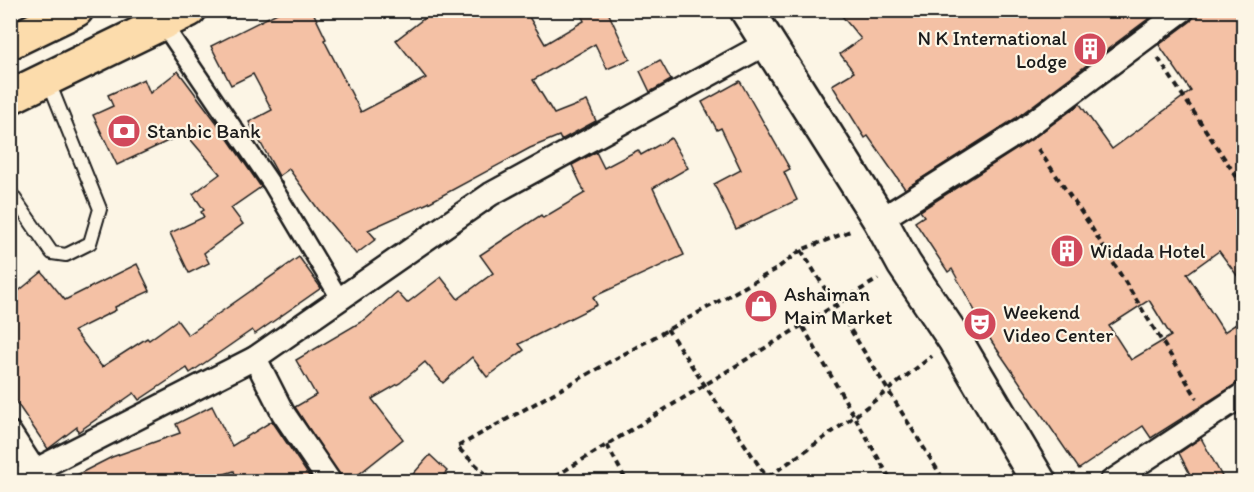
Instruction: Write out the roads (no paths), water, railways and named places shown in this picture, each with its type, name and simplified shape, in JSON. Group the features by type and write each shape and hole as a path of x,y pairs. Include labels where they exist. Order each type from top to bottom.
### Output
{"main road":[{"path":"10,42 76,10"},
{"path":"747,10 880,220 904,264 954,340 1039,482"},
{"path":"10,97 176,17"}],"street":[{"path":"880,220 1024,129 1183,10"},
{"path":"176,17 340,299"},
{"path":"12,482 255,358 491,194 769,42"},
{"path":"255,358 283,413 330,482"},
{"path":"1111,482 1244,394"},
{"path":"10,433 34,470"}],"lane":[{"path":"10,192 52,253 66,255 90,243 100,209 48,79"}],"place":[{"name":"N K International Lodge","path":"1090,49"},
{"name":"Stanbic Bank","path":"124,131"},
{"name":"Widada Hotel","path":"1067,251"},
{"name":"Ashaiman Main Market","path":"761,306"},
{"name":"Weekend Video Center","path":"980,324"}]}
